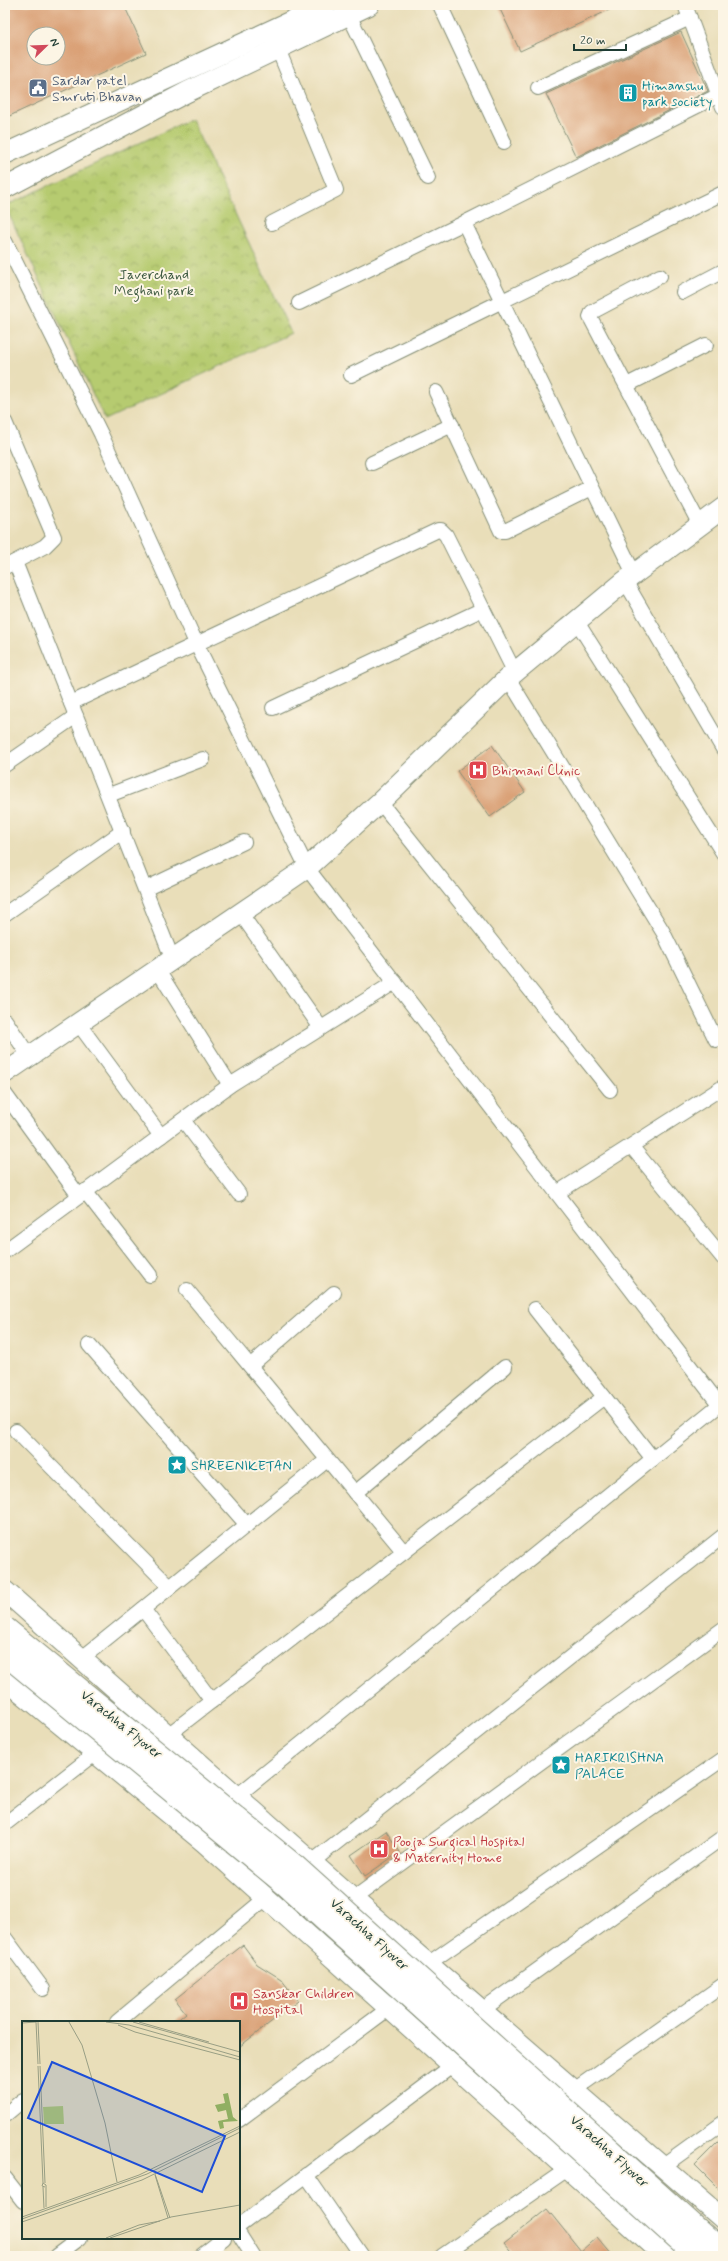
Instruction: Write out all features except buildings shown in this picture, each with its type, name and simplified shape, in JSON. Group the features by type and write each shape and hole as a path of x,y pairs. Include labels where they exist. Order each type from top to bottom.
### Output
{"main road":[{"name":"Varachha Flyover","path":"5,1628 294,1865 723,2252"},
{"name":"Varachha Flyover","path":"5,1654 287,1886 696,2256"}],"street":[{"path":"5,154 326,5"},
{"path":"5,188 187,92 369,5"},
{"path":"440,5 504,142"},
{"path":"299,303 721,96 688,11 538,88"},
{"path":"349,14 428,178"},
{"path":"272,222 336,190 278,49"},
{"path":"351,375 723,193"},
{"path":"464,223 592,488 630,577 723,749"},
{"path":"5,241 101,434 196,643 307,868 721,1403 237,1796"},
{"path":"683,292 723,271"},
{"path":"660,276 591,314 590,317 700,525"},
{"path":"627,385 706,346"},
{"path":"436,392 501,531 505,531 592,488"},
{"path":"5,422 9,441 54,537 45,546 10,565 74,709 123,831 145,889 165,964 230,1085"},
{"path":"372,463 452,425"},
{"path":"5,1073 78,1022 242,914 307,868 380,802 512,675 630,577 723,508"},
{"path":"5,765 74,709 196,643 438,530 441,530 446,535 483,609 512,675 663,932 716,1040"},
{"path":"273,708 483,609"},
{"path":"577,622 723,853"},
{"path":"109,795 203,759"},
{"path":"380,802 610,1090"},
{"path":"5,914 123,831"},
{"path":"145,889 244,842"},
{"path":"242,914 321,1028"},
{"path":"5,1250 230,1085 395,982"},
{"path":"5,1020 29,1056"},
{"path":"78,1022 161,1136"},
{"path":"557,1193 631,1146 721,1093"},
{"path":"5,1094 82,1194 150,1275"},
{"path":"183,1120 239,1194"},
{"path":"631,1146 723,1258"},
{"path":"187,1290 404,1552"},
{"path":"250,1366 334,1293"},
{"path":"535,1309 653,1459"},
{"path":"89,1345 247,1525"},
{"path":"355,1493 505,1367"},
{"path":"168,1735 604,1397"},
{"path":"16,1432 170,1587"},
{"path":"81,1659 327,1460"},
{"path":"312,1862 723,1536"},
{"path":"5,1592 354,1899 723,2219"},
{"path":"143,1609 212,1701"},
{"path":"5,1635 29,1612"},
{"path":"354,1899 723,1630"},
{"path":"5,1679 205,1843 388,2009 569,2168 665,2256"},
{"path":"5,1824 96,1753"},
{"path":"240,2119 388,2009 429,1963 723,1759"},
{"path":"482,2010 723,1837"},
{"path":"118,2021 266,1898"},
{"path":"5,1938 43,1989"},
{"path":"574,2090 723,1985"},
{"path":"240,2225 452,2066"},
{"path":"5,2115 22,2101"},
{"path":"662,2167 723,2123"},
{"path":"442,2256 569,2168"},
{"path":"306,2175 362,2256"},
{"path":"5,2178 22,2200"},
{"path":"240,2235 254,2256"},
{"path":"56,2256 79,2239"},
{"path":"201,2256 223,2239"}],"green space":[{"name":"Javerchand Meghani park","path":"191,119 291,333 105,420 5,206"}],"place":[{"name":"Sardar patel Smruti Bhavan","path":"38,88"},
{"name":"Himanshu park society","path":"628,93"},
{"name":"Bhimani Clinic","path":"478,770"},
{"name":"SHREENIKETAN","path":"177,1465"},
{"name":"HARIKRISHNA PALACE","path":"561,1765"},
{"name":"Pooja Surgical Hospital & Maternity Home","path":"379,1849"},
{"name":"Sanskar Children Hospital","path":"239,2001"}]}
